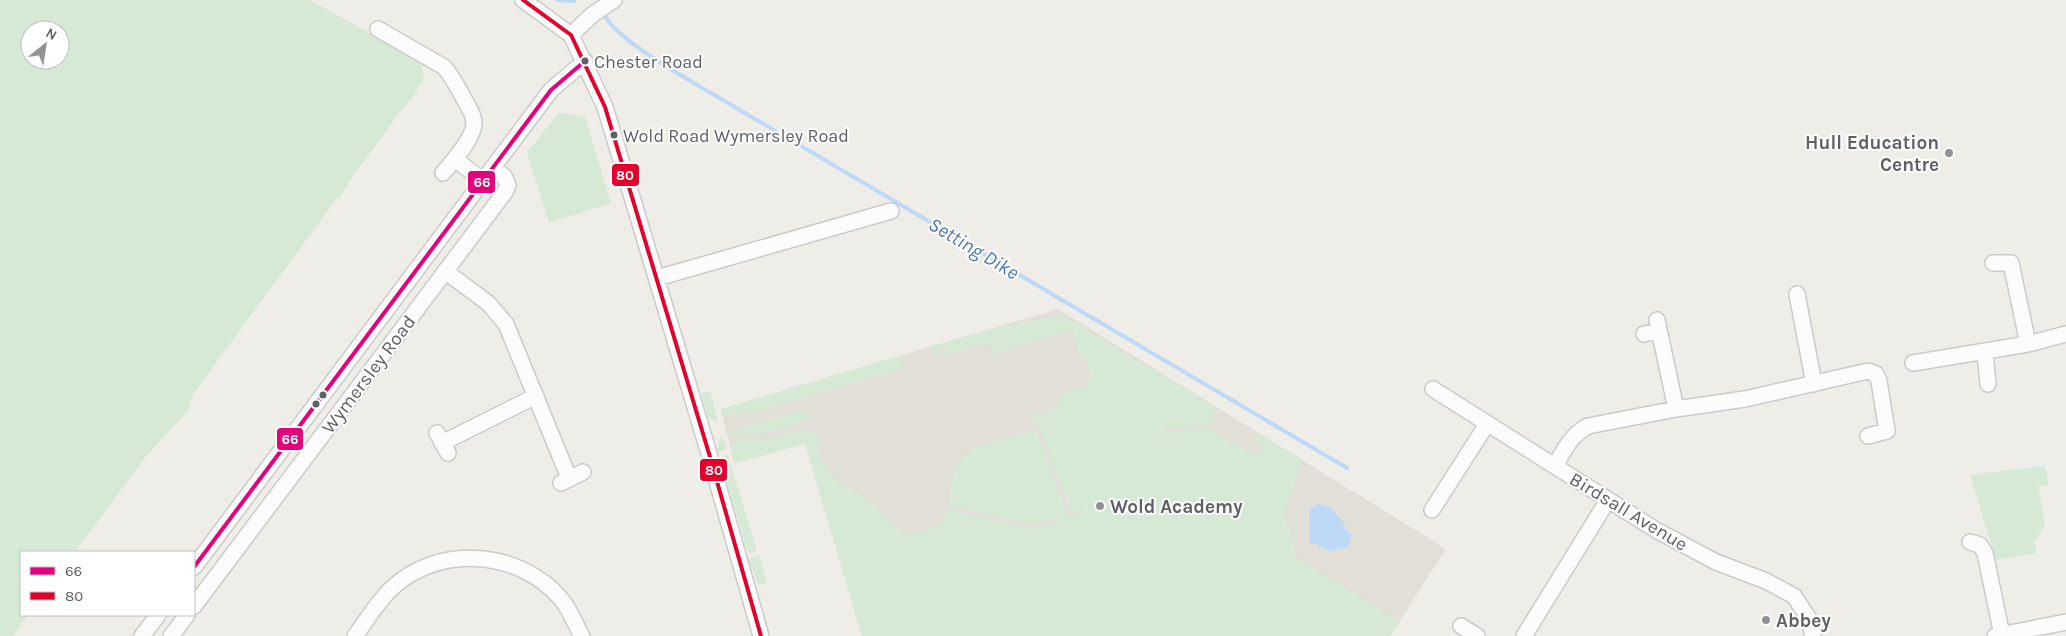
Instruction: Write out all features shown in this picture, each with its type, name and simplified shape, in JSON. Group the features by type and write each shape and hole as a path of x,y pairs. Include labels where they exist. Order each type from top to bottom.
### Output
{"street":[{"path":"524,0 571,35 585,61 605,107 710,457 760,636"},
{"path":"571,35 597,12 613,2"},
{"path":"388,30 444,68 451,75 471,112 474,123 471,134 455,159 443,173"},
{"name":"Wymersley Road","path":"195,566 551,90 585,61"},
{"path":"455,159 483,181"},
{"name":"Wymersley Road","path":"195,605 505,192 508,185 504,176 492,168"},
{"path":"657,278 891,211"},
{"path":"1993,263 2011,263 2028,344"},
{"path":"445,271 488,303 506,324 536,396 565,480 583,472"},
{"path":"1793,302 1814,384"},
{"path":"1644,334 1658,326 1676,409"},
{"path":"1913,364 2028,344 2066,334"},
{"path":"1985,352 1988,384"},
{"path":"1554,466 1570,440 1588,426 1676,409 1746,405 1814,384 1868,371 1876,374 1879,381 1887,431 1868,436"},
{"name":"Birdsall Avenue","path":"1433,389 1664,535 1716,562 1766,581 1794,596 1804,609 1813,636"},
{"path":"442,443 536,396"},
{"path":"1432,510 1487,424"},
{"path":"1524,636 1608,500"},
{"path":"1970,542 1980,545 1985,553 1998,635 2066,622"},
{"path":"355,636 390,590 421,568 452,558 492,560 520,568 541,581 562,600 582,636"},
{"path":"142,636 157,616"},
{"path":"171,636 186,616"},
{"path":"1461,626 1477,636"}],"shaded area":[{"name":"Wold Academy","path":"1058,309 1446,549 1390,636 862,636 805,444 734,463 721,409"}],"green space":[{"path":"0,0 310,0 421,64 424,78 413,97 399,113 351,179 339,199 337,198 193,394 188,411 146,456 76,551 20,551 20,616 27,616 13,636 0,636"},
{"path":"559,112 585,117 611,203 549,223 527,153"},
{"name":"Wold Academy","path":"1055,316 1063,316 1214,406 1211,412 1216,415 1209,426 1163,429 1164,433 1210,429 1229,441 1227,444 1230,446 1232,442 1249,453 1251,449 1258,454 1263,446 1253,440 1257,432 1303,460 1284,512 1296,557 1400,622 1390,636 862,636 805,444 734,463 731,450 737,440 765,439 808,429 817,435 821,445 817,446 822,463 826,462 833,477 868,499 895,526 910,534 919,533 936,526 947,514 948,510 1034,529 1056,522 1054,518 1032,524 949,506 952,480 956,466 966,453 975,447 1036,430 1067,515 1070,517 1085,512 1084,509 1071,513 1040,428 1030,420 1033,415 1061,407 1057,395 1089,386 1088,380 1091,378 1085,357 1080,358 1073,329 993,354 991,347 986,344 942,356 947,353 945,346 937,349 940,357 935,354 931,346 990,330"},
{"path":"899,356 903,369 748,414 746,410 722,416 721,409"},
{"path":"710,391 718,422 708,418 701,394"},
{"path":"801,410 806,412 810,419 759,434 731,436 727,432"},
{"path":"722,436 727,449 718,452 718,443"},
{"path":"728,455 757,551 751,553 747,550 720,458"},
{"path":"2045,466 2049,485 2038,486 2045,525 2034,542 2037,553 1996,560 1970,475"},
{"path":"759,555 767,582 758,585 749,559"}],"water":[{"path":"1318,504 1330,507 1344,523 1345,528 1352,535 1348,547 1330,551 1319,547 1317,544 1310,543 1309,511"}],"waterway":[{"path":"557,0 574,1"},
{"name":"Setting Dike","path":"603,12 610,23 622,35 679,74 1347,468"}],"transit line":[{"name":"80","path":"523,0 571,35 605,107 710,457 761,636"},
{"name":"66","path":"195,566 551,90 585,61"}],"place":[{"name":"Chester Road","path":"585,61"},
{"name":"Wold Road Wymersley Road","path":"614,135"},
{"name":"Hull Education Centre","path":"1949,153"},
{"name":"Wold Academy","path":"1100,506"},
{"name":"Abbey","path":"1766,620"}]}
